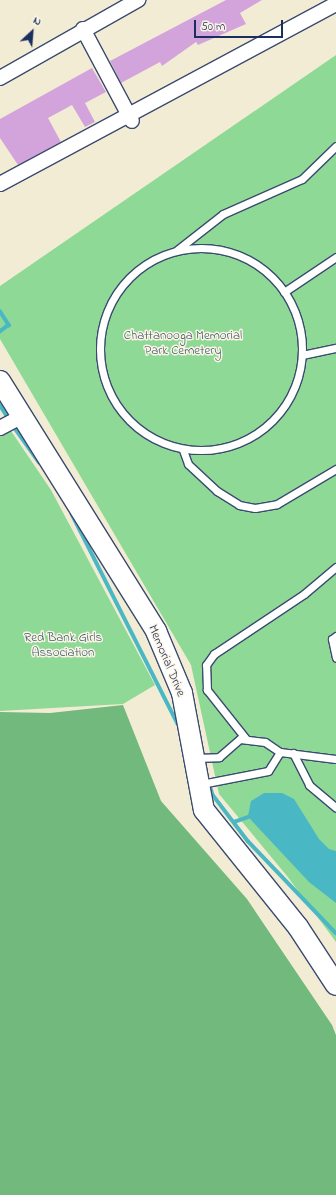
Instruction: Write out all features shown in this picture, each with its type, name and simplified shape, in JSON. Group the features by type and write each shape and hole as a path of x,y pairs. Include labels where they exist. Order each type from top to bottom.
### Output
{"street":[{"path":"0,78 83,29 138,0"},
{"path":"0,184 131,119 327,5"},
{"path":"83,29 131,119"},
{"name":"Memorial Drive","path":"0,380 21,417 156,631 182,693 204,810 298,927 336,985"},
{"path":"0,428 21,417"}],"lane":[{"path":"177,250 206,248 235,253 261,267 284,292 298,320 302,356 295,389 276,418 249,439 216,449 183,450 145,434 117,406 102,370 101,331 115,295 141,266 177,250 223,214 302,179 336,146"},
{"path":"284,292 336,257"},
{"path":"302,356 336,348"},
{"path":"183,450 188,464 217,491 239,505 255,508 277,504 336,469"},
{"path":"246,739 208,690 206,665 214,654 304,594 336,568"},
{"path":"336,636 332,639 336,658"},
{"path":"194,758 219,757 240,739 246,739 265,742 280,752 336,759"},
{"path":"200,784 268,771 280,752"},
{"path":"293,753 308,785 336,808"}],"green space":[{"name":"Chattanooga Memorial Park Cemetery","path":"336,55 336,942 287,876 219,794 191,665 0,339 0,286"},
{"name":"Red Bank Girls Association","path":"9,428 51,490 155,685 123,704 0,711 0,433"},
{"path":"123,705 161,801 247,899 332,1025 336,1035 336,1195 0,1195 0,712 50,713"}],"water":[{"path":"264,793 282,793 294,799 319,839 329,849 336,851 336,903 309,882 248,816 251,801"}],"building":[{"path":"226,0 262,0 240,13 246,24 198,45 196,42 162,66 160,62 121,83 110,61"},
{"path":"92,68 106,92 85,103 95,122 85,127 72,105 48,118 61,142 18,165 0,138 0,119"}],"waterway":[{"path":"0,311 9,325 0,332"},
{"path":"0,405 9,419"},
{"path":"12,424 39,462"},
{"path":"72,514 178,724"},
{"path":"209,782 213,795 248,841 336,933"},
{"path":"234,822 251,816"}]}
